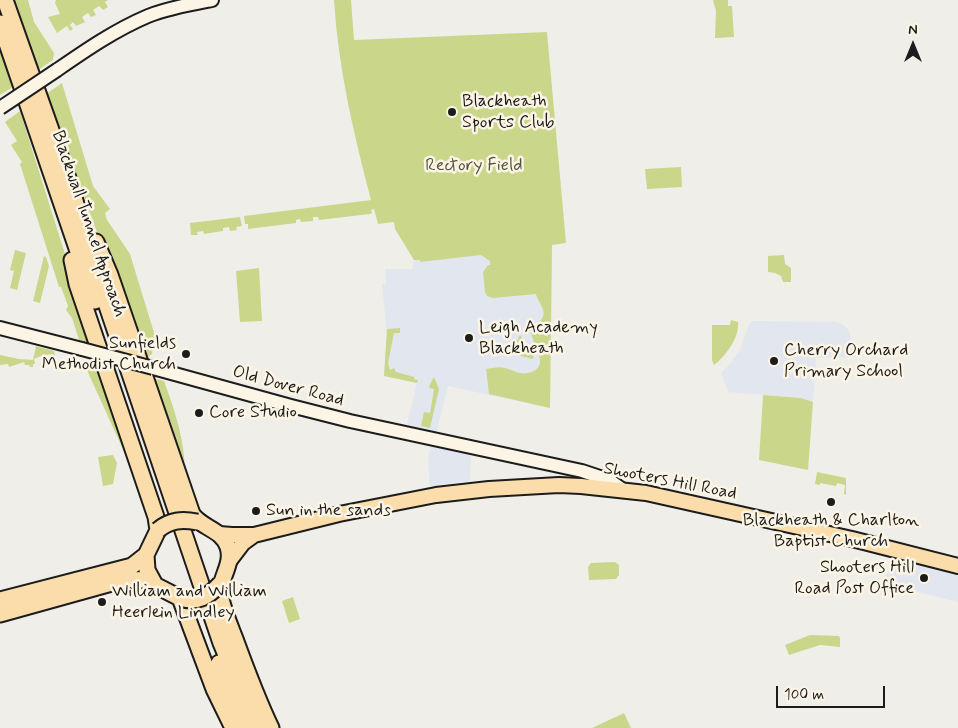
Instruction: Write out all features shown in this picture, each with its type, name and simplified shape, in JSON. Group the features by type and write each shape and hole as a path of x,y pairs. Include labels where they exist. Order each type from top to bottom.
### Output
{"highway":[{"name":"Blackwall Tunnel Approach","path":"5,0 62,183"},
{"name":"Blackwall Tunnel Approach","path":"0,23 62,183"},
{"path":"62,183 104,300 147,440 240,726"},
{"path":"62,183 110,275 187,502 197,522"},
{"path":"62,183 77,284 154,511 158,530"},
{"path":"147,440 221,642 256,728"},
{"path":"0,600 124,574 154,583 180,598 200,599 208,596 220,584 230,560 228,548 219,534 197,522 180,520 169,523 158,530 146,555 124,574 0,614"},
{"path":"146,555 147,570 154,583"},
{"path":"220,584 223,605 244,665 271,728"},
{"path":"180,598 214,688 240,726"}],"main road":[{"path":"0,108 89,47 147,16 212,0"},
{"name":"Old Dover Road","path":"0,328 291,406 573,470 609,480 623,490"},
{"path":"573,470 577,486"},
{"name":"Shooters Hill Road","path":"219,534 254,535 339,514 436,495 489,488 577,486 623,490 844,537 958,566"},
{"name":"Shooters Hill Road","path":"230,560 242,543 254,535"}],"shaded area":[{"name":"Leigh Academy Blackheath","path":"552,245 550,408 448,386 436,433 406,428 417,383 384,376 387,333 382,284 386,284 385,269 412,269 414,260"},
{"name":"Cherry Orchard Primary School","path":"753,321 836,322 844,325 849,331 856,357 816,358 813,402 801,398 728,392 721,373 740,350 749,324"},
{"path":"431,444 471,454 470,481 430,486 428,461"},
{"path":"893,555 958,573 958,602 889,585 886,577"}],"green space":[{"path":"15,0 28,0 34,22 54,53 53,60 38,70"},
{"path":"56,0 108,0 105,2 108,7 103,10 99,6 93,10 96,15 91,17 88,13 82,17 85,22 76,26 73,22 70,25 73,29 70,31 67,26 57,33 48,17 60,14 55,3"},
{"name":"Blackheath Sports Club","path":"334,0 351,0 354,40 547,32 566,243 552,245 550,408 489,394 486,369 503,367 519,373 528,373 536,370 540,360 531,333 531,327 540,321 544,314 536,294 493,298 487,296 483,272 490,265 490,261 481,255 420,262 420,260 414,260 395,229 394,222 378,224 374,209 371,210 372,213 370,214 319,220 318,217 313,217 313,221 301,222 300,219 296,220 296,223 248,229 248,224 245,224 244,216 371,200 348,101 339,51"},
{"path":"713,0 728,0 728,6 732,6 734,37 715,38 716,11"},
{"path":"0,50 13,87 0,95"},
{"path":"62,83 93,186 110,209 105,213 107,220 130,254 155,336 152,354 146,358 143,357 46,94"},
{"path":"20,111 93,343 79,340 72,318 66,310 68,306 61,287 59,287 20,164 22,162 11,145 17,141 5,122"},
{"path":"681,167 682,187 647,189 645,169"},
{"path":"240,217 242,226 236,227 237,230 230,231 229,227 223,228 223,231 204,234 203,231 197,232 198,235 191,235 190,223"},
{"path":"15,250 26,253 17,290 10,288 14,271 10,270"},
{"path":"784,255 785,264 791,268 791,282 783,282 781,276 768,272 768,256"},
{"path":"44,256 49,266 40,303 33,301"},
{"path":"259,268 262,321 240,322 236,271"},
{"path":"731,320 738,322 737,334 727,352 714,365 712,360 712,325 730,325"},
{"path":"400,328 400,333 394,333 388,363 390,370 394,368 396,372 414,377 414,379 418,380 417,383 384,376 387,329"},
{"path":"520,335 534,357 532,359 514,354 515,345"},
{"path":"36,346 54,351 56,360 54,360 52,354 45,355 46,362 43,362 41,356 34,359 35,364 33,364 33,367 25,365 24,362 9,367 8,364 0,365 0,355 33,360"},
{"path":"92,362 100,364 149,507 86,368"},
{"path":"149,377 164,381 181,438 185,473"},
{"path":"434,377 439,389 430,428 421,426 424,412 430,413 434,389 429,388"},
{"path":"763,395 801,398 813,402 808,470 759,460"},
{"path":"113,455 117,463 113,484 103,486 98,457"},
{"path":"817,472 846,478 846,495 844,494 845,485 837,483 836,486 815,484"},
{"path":"615,562 619,565 619,575 616,579 589,580 588,567 591,563"},
{"path":"293,597 300,619 289,623 282,601"},
{"path":"810,635 839,636 840,647 820,645 789,655 785,645"},
{"path":"624,713 631,728 592,728"}],"place":[{"name":"Blackheath Sports Club","path":"452,112"},
{"name":"Leigh Academy Blackheath","path":"469,338"},
{"name":"Sunfields Methodist Church","path":"186,354"},
{"name":"Cherry Orchard Primary School","path":"774,361"},
{"name":"Core Studio","path":"199,413"},
{"name":"Blackheath & Charlton Baptist Church","path":"831,502"},
{"name":"Sun in the sands","path":"256,511"},
{"name":"Shooters Hill Road Post Office","path":"924,578"},
{"name":"William and William Heerlein Lindley","path":"102,602"}],"park label":[{"name":"Rectory Field","path":"474,166"}]}
